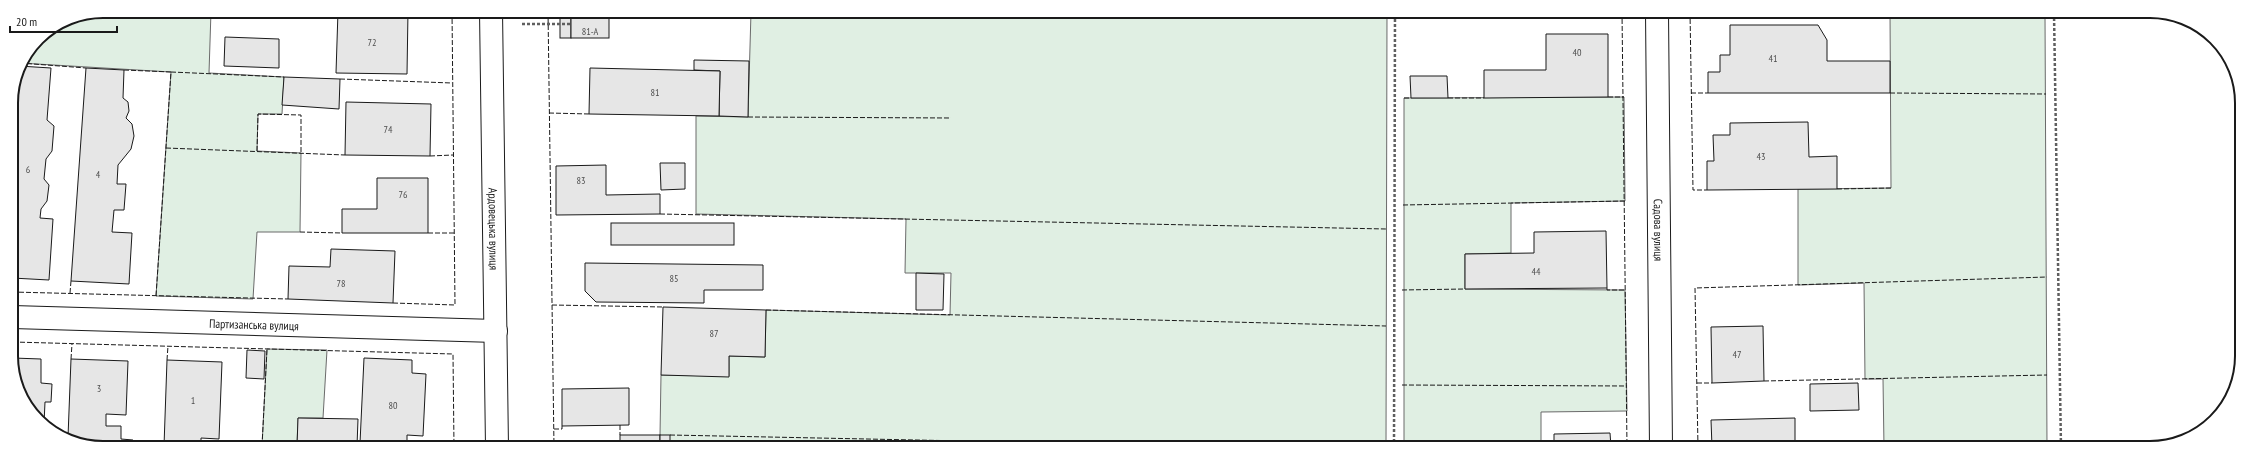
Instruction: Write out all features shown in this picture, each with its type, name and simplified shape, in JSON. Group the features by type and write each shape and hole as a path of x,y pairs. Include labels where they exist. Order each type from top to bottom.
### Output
{"main road":[{"name":"Ардовецька вулиця","path":"491,18 497,441"},
{"name":"Садова вулиця","path":"1657,18 1661,441"},
{"name":"Партизанська вулиця","path":"18,316 496,331"}],"path":[{"path":"1394,441 1395,18"},
{"path":"2054,18 2061,441"},
{"path":"548,24 571,24"}],"green space":[{"path":"103,18 211,18 209,73 284,77 282,114 258,114 257,151 301,153 300,232 257,232 253,299 156,296 171,72 28,63 35,51 47,39 60,29 75,22"},
{"path":"751,18 1387,18 1386,441 665,441 660,435 661,375 729,376 729,356 765,357 766,310 950,315 951,273 905,273 906,219 696,214 696,116 748,117"},
{"path":"1890,18 2045,18 2047,441 1884,441 1883,379 1865,379 1864,283 1798,285 1798,189 1891,188"},
{"path":"1624,97 1625,201 1511,203 1511,253 1465,254 1465,289 1625,290 1627,411 1541,412 1541,441 1404,441 1404,98"},
{"path":"267,349 327,350 323,418 298,418 297,441 262,441"}],"building":[{"path":"338,18 408,18 407,74 336,73"},
{"path":"560,18 571,18 571,38 560,38"},
{"path":"571,18 609,18 609,38 571,38"},
{"path":"1730,25 1818,25 1827,40 1827,61 1890,61 1890,93 1708,93 1708,72 1720,72 1720,55 1730,55"},
{"path":"1546,34 1608,34 1608,97 1484,98 1484,70 1546,70"},
{"path":"225,37 279,39 279,68 224,66"},
{"path":"694,60 749,61 748,117 719,116 720,71 694,70"},
{"path":"26,66 51,68 47,120 54,126 52,151 46,159 44,179 49,185 47,201 41,209 40,218 53,219 49,280 18,278 18,97 22,75"},
{"path":"86,68 124,70 123,98 128,102 129,111 126,118 132,124 134,136 131,149 118,165 117,184 126,184 124,210 114,210 112,232 132,233 129,284 71,281"},
{"path":"590,68 720,71 719,116 589,114"},
{"path":"1410,76 1447,76 1448,98 1411,98"},
{"path":"284,77 340,79 339,109 282,105"},
{"path":"346,102 431,104 430,156 345,155"},
{"path":"1808,122 1809,157 1837,156 1837,189 1707,190 1707,161 1714,161 1713,135 1730,135 1730,123"},
{"path":"660,163 685,163 685,189 661,190"},
{"path":"606,165 606,195 660,194 660,214 556,215 556,166"},
{"path":"377,178 428,178 428,233 342,233 342,209 377,209"},
{"path":"611,223 734,223 734,245 611,245"},
{"path":"1606,231 1607,288 1465,289 1465,254 1534,253 1534,232"},
{"path":"331,249 395,251 393,303 288,299 289,266 330,267"},
{"path":"585,263 763,265 763,290 704,290 704,303 596,302 585,291"},
{"path":"916,273 944,274 943,310 916,310"},
{"path":"663,307 766,310 765,357 729,356 729,377 661,375"},
{"path":"1763,326 1764,381 1712,383 1711,327"},
{"path":"247,350 265,351 264,379 246,378"},
{"path":"18,358 41,359 41,383 52,384 51,402 45,402 44,417 35,408 24,389"},
{"path":"364,358 412,360 412,373 426,374 423,436 407,435 407,441 360,441"},
{"path":"71,359 128,361 126,415 106,414 106,426 121,426 121,439 133,441 97,441 75,437 68,434"},
{"path":"167,360 222,362 219,439 201,438 201,441 164,441"},
{"path":"1858,383 1859,410 1810,411 1810,384"},
{"path":"629,388 629,425 562,426 562,389"},
{"path":"298,418 358,419 357,441 297,441"},
{"path":"1795,418 1795,441 1712,441 1711,420"},
{"path":"1610,433 1611,441 1554,441 1554,434"},
{"path":"620,435 660,435 660,441 620,441"},
{"path":"660,435 670,435 670,441 660,441"}],"fence":[{"path":"393,303 455,305 452,18"},
{"path":"548,18 554,441"},
{"path":"1622,18 1627,441"},
{"path":"1690,18 1693,190 1707,190"},
{"path":"28,64 86,68"},
{"path":"124,70 171,72 156,296"},
{"path":"171,72 284,77"},
{"path":"340,79 452,83"},
{"path":"1691,93 1708,93"},
{"path":"1890,93 2046,94"},
{"path":"1608,97 1624,97"},
{"path":"1404,98 1411,98"},
{"path":"1448,98 1484,98"},
{"path":"549,113 589,114"},
{"path":"257,151 258,114 301,115 301,153"},
{"path":"748,117 951,118"},
{"path":"166,148 345,155"},
{"path":"430,156 453,155"},
{"path":"1837,189 1891,188"},
{"path":"1403,205 1625,201"},
{"path":"660,214 1386,229"},
{"path":"300,232 342,233"},
{"path":"428,233 455,233"},
{"path":"1698,441 1695,288 2047,277"},
{"path":"70,293 71,281"},
{"path":"1607,288 1607,290 1625,290"},
{"path":"1402,290 1465,289"},
{"path":"18,292 288,299"},
{"path":"552,305 663,307"},
{"path":"766,310 1386,326"},
{"path":"18,342 453,354 454,441"},
{"path":"71,359 72,344"},
{"path":"167,360 168,346"},
{"path":"262,441 267,349"},
{"path":"1764,381 2047,375"},
{"path":"1697,383 1712,383"},
{"path":"1402,385 1627,386"},
{"path":"620,425 620,435"},
{"path":"554,429 562,429 562,426"},
{"path":"670,435 965,441"}]}
